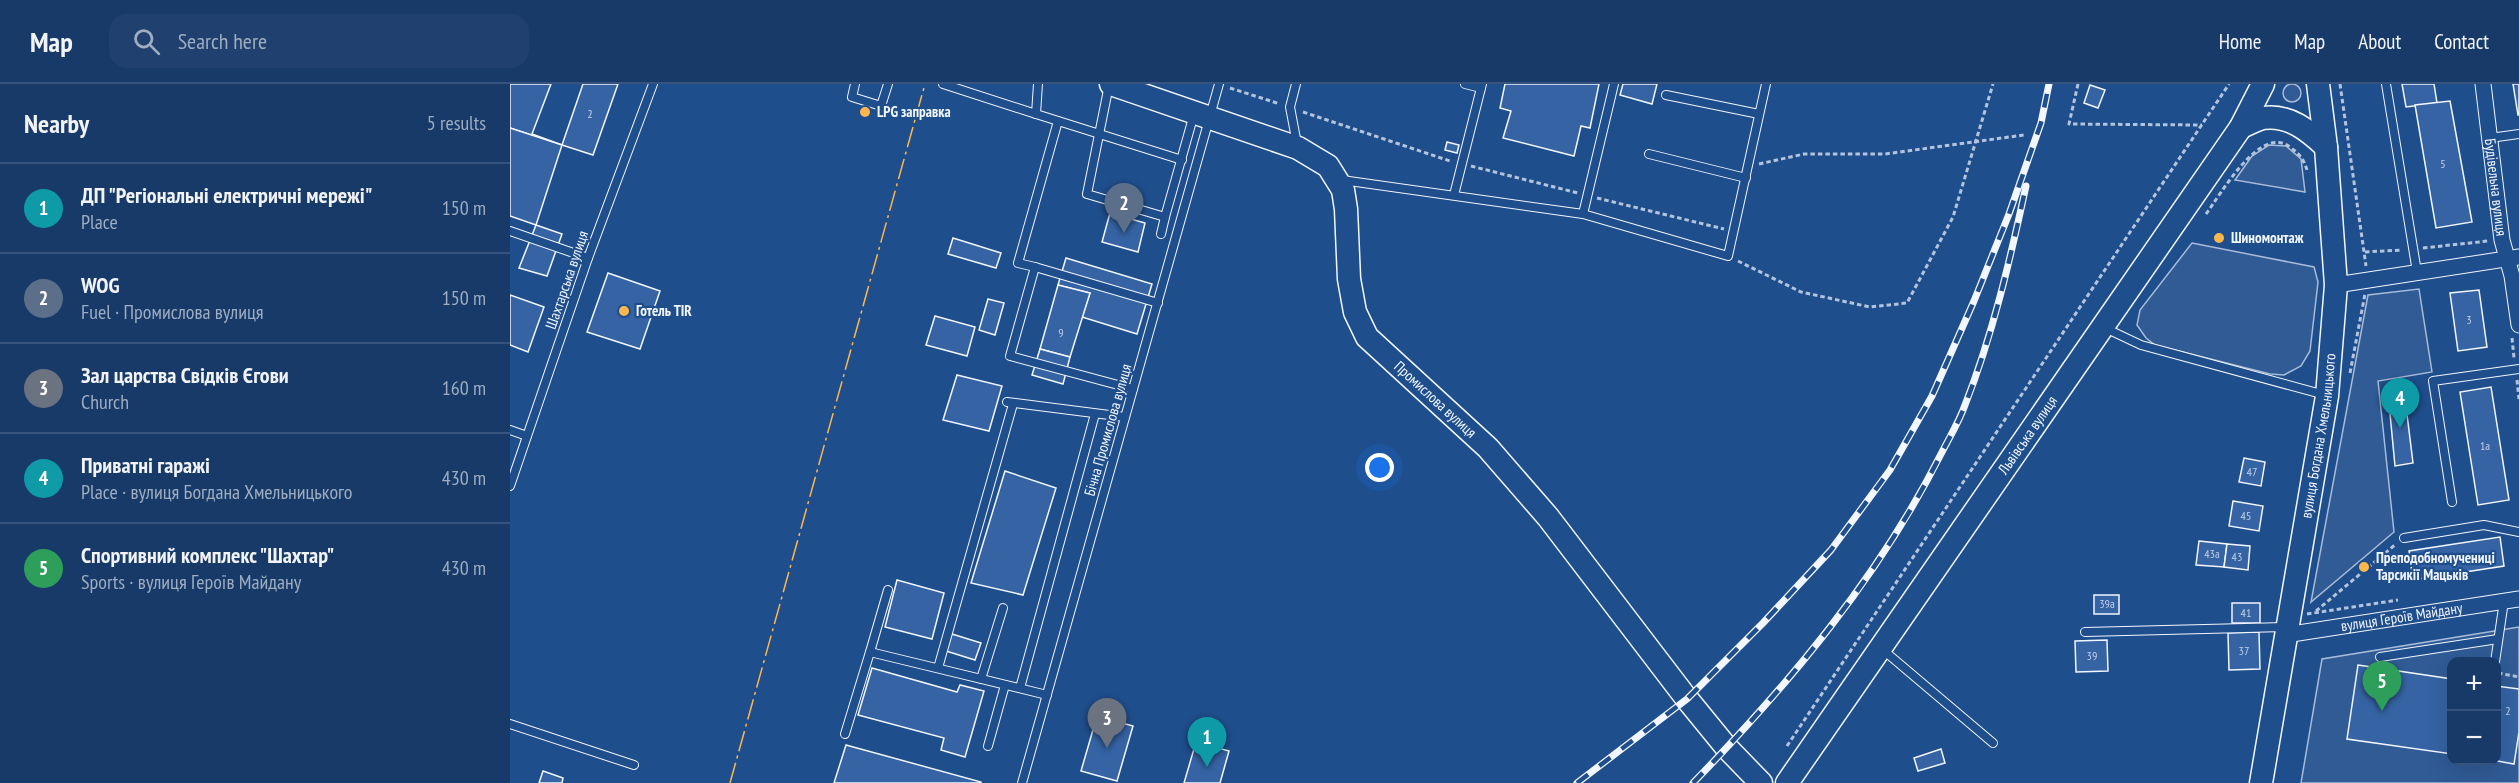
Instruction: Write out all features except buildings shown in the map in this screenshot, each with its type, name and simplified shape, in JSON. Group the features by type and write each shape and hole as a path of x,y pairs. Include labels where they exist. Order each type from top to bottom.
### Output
{"main road":[{"path":"1110,84 1298,148 1328,166 1338,179"},
{"name":"Львівська вулиця","path":"1787,783 2241,127 2264,84"},
{"name":"вулиця Богдана Хмельницького","path":"2261,783 2327,396 2336,285 2326,147 2318,84"},
{"path":"2241,127 2264,118 2285,121 2303,126 2326,147"},
{"name":"Промислова вулиця","path":"1338,179 1343,190 1346,209 1349,279 1355,312 1367,337 1488,448 1548,517 1687,699 1727,748 1761,783"}],"street":[{"name":"Будівельна вулиця","path":"2483,84 2502,240 2513,258 2519,325"},
{"path":"2336,285 2513,258"},
{"name":"вулиця Героїв Майдану","path":"2286,631 2511,600"}],"lane":[{"name":"Шахтарська вулиця","path":"510,486 588,258 653,84"},
{"path":"855,84 852,97 881,106 888,84"},
{"path":"943,84 1182,160"},
{"path":"1036,114 1038,84"},
{"path":"1110,84 1087,194 1165,217"},
{"name":"Бічна Промислова вулиця","path":"1022,783 1158,303 1202,114 1219,84"},
{"path":"1296,84 1290,107 1298,148"},
{"path":"1454,195 1481,86 1466,84"},
{"path":"1583,214 1614,84"},
{"path":"1338,179 1583,214 1728,256 1766,84"},
{"path":"2386,84 2417,272"},
{"path":"1666,95 1760,114"},
{"path":"1161,234 1182,160 1202,114"},
{"path":"1058,121 1018,263 1158,303"},
{"path":"2490,138 2519,134"},
{"path":"1649,154 1746,178"},
{"path":"510,231 588,258"},
{"path":"1035,267 1010,356 1132,389"},
{"path":"2103,327 2141,345 2327,396"},
{"path":"2452,502 2433,381 2519,369"},
{"path":"938,668 1010,403 1125,417"},
{"path":"1020,688 1095,414"},
{"path":"510,430 527,436"},
{"path":"2404,538 2484,525 2519,532"},
{"path":"845,734 888,590"},
{"path":"2496,657 2498,639 2511,600"},
{"path":"981,679 1003,608"},
{"path":"2085,632 2286,631"},
{"path":"2380,657 2498,639"},
{"path":"1881,648 1992,743"},
{"path":"870,652 1047,695"},
{"path":"988,746 1005,685"},
{"path":"510,724 634,765"}],"path":[{"path":"1728,256 1802,292 1870,307 1907,303 1953,217 1993,84"},
{"path":"2078,84 2068,124 2202,125"},
{"path":"1787,746 2229,84"},
{"path":"1230,88 1461,164 1734,231"},
{"path":"1748,166 1804,154 1885,154 2024,135"},
{"path":"2202,219 2252,153 2268,142 2286,144 2303,157 2310,180"},
{"path":"2365,252 2502,240"},
{"path":"2314,613 2404,538"},
{"path":"2501,673 2519,676"}],"shaded area":[{"path":"2288,84 2296,84 2301,89 2299,100 2288,102 2283,97 2283,89"},
{"path":"2269,145 2286,146 2301,159 2305,192 2235,180 2252,156"},
{"path":"2192,243 2314,267 2318,282 2310,351 2301,366 2284,375 2270,374 2155,345 2146,338 2137,325 2140,310"},
{"path":"2419,289 2432,372 2378,381 2394,532 2311,602 2368,295"},
{"path":"2519,627 2519,783 2301,783 2322,659"}],"railway":[{"path":"1577,783 1687,699 1763,623 1831,550 1890,470 1932,396 1974,301 2009,214 2041,123 2049,84"},
{"path":"1693,783 1764,707 1830,628 1890,543 1916,499 1957,424 1975,378 2000,297 2026,186"}],"power":[{"path":"730,783 925,84"}],"place":[{"name":"LPG заправка","path":"865,112"},
{"name":"WOG","path":"1124,233"},
{"name":"Шиномонтаж","path":"2219,238"},
{"name":"Готель TIR","path":"624,311"},
{"name":"Приватні гаражі","path":"2400,428"},
{"name":"Преподобномучениці Тарсикії Мацьків","path":"2364,567"},
{"name":"Спортивний комплекс \"Шахтар\"","path":"2382,711"},
{"name":"Зал царства Свідків Єгови","path":"1107,748"},
{"name":"ДП \"Регіональні електричні мережі\"","path":"1207,767"}]}
